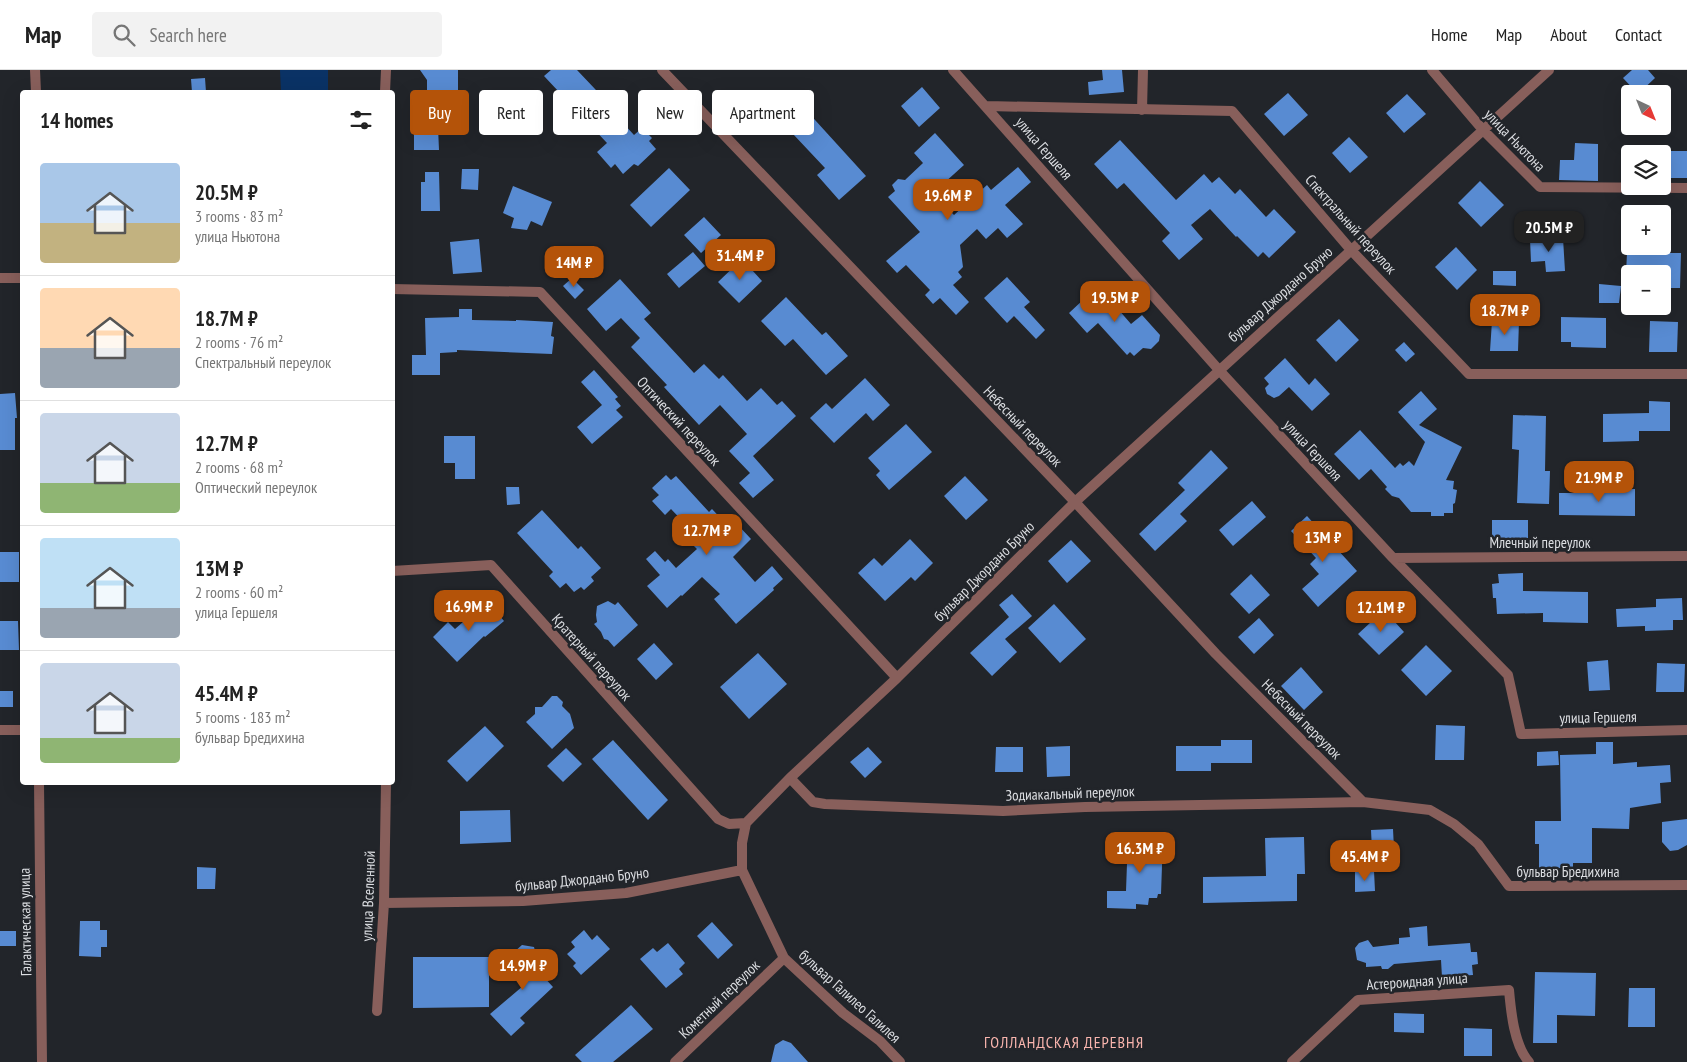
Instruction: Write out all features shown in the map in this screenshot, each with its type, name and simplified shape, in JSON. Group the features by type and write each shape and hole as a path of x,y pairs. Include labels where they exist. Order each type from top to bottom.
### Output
{"street":[{"path":"35,70 36,90"},
{"path":"385,90 386,70"},
{"name":"Небесный переулок","path":"662,70 1075,502 1216,654 1363,802"},
{"name":"улица Гершеля","path":"953,70 1219,370 1393,558 1508,675 1521,734 1687,730"},
{"path":"1142,110 1143,70"},
{"name":"улица Ньютона","path":"1432,70 1483,130 1540,187 1687,188"},
{"name":"бульвар Джордано Бруно","path":"746,823 790,778 897,678 1075,502 1549,70"},
{"name":"Спектральный переулок","path":"986,106 1232,111 1351,250 1469,374 1687,374"},
{"path":"0,278 20,278"},
{"name":"Оптический переулок","path":"395,288 540,292 897,678"},
{"name":"Млечный переулок","path":"1393,558 1687,556"},
{"name":"Кратерный переулок","path":"395,571 491,565 718,819 729,824 746,823"},
{"path":"0,730 20,730"},
{"name":"Зодиакальный переулок","path":"790,778 813,802 825,804 1003,811 1085,807 1363,802"},
{"name":"Галактическая улица","path":"39,785 42,1062"},
{"name":"улица Вселенной","path":"377,1012 384,903 386,785"},
{"name":"бульвар Бредихина","path":"1363,802 1430,810 1454,824 1478,844 1509,886 1687,885"},
{"path":"742,870 742,844 746,823"},
{"name":"бульвар Джордано Бруно","path":"384,903 523,901 626,893 742,870"},
{"name":"бульвар Галилео Галилея","path":"742,870 784,958 843,1013 880,1041 900,1062"},
{"name":"Кометный переулок","path":"676,1062 784,958"},
{"name":"Астероидная улица","path":"1292,1062 1358,1000 1509,990 1511,1019 1524,1056 1529,1062"}],"shaded area":[{"path":"280,70 328,70 328,90 281,90"}],"building":[{"path":"420,70 458,70 458,90 427,90 427,80"},
{"path":"551,70 577,70 596,90 557,90 544,76"},
{"path":"1102,70 1122,70 1124,92 1089,95 1088,82 1103,80"},
{"path":"1632,70 1648,70 1655,78 1648,85 1630,85 1623,78"},
{"path":"205,78 206,90 192,90 191,79"},
{"path":"922,87 940,108 919,127 901,106"},
{"path":"1288,93 1308,115 1284,136 1264,114"},
{"path":"1407,94 1426,114 1404,133 1386,113"},
{"path":"814,119 866,176 839,200 817,175 825,168 794,135 814,135"},
{"path":"628,128 634,135 638,132 638,135 649,135 652,138 649,141 656,149 638,166 634,164 623,174 615,164 611,168 597,152 607,143 599,135 628,135"},
{"path":"935,133 964,165 933,193 954,215 987,185 991,190 1018,167 1031,182 1005,205 1023,224 1007,238 998,228 986,239 977,229 960,245 963,267 958,272 962,277 953,285 969,302 956,315 940,298 933,304 925,295 930,290 906,265 897,273 886,261 920,232 888,197 895,191 892,185 898,179 905,180 923,163 914,153"},
{"path":"414,135 438,135 439,150 414,150"},
{"path":"1349,137 1368,157 1350,173 1332,153"},
{"path":"1120,140 1176,200 1204,174 1212,183 1219,177 1235,194 1240,189 1266,217 1274,209 1296,232 1269,258 1263,252 1258,257 1210,209 1191,225 1203,239 1179,260 1162,241 1170,233 1124,183 1117,189 1094,164"},
{"path":"1575,143 1598,144 1598,181 1559,180 1560,160 1574,160"},
{"path":"1671,151 1687,151 1687,178 1671,178"},
{"path":"669,168 690,190 651,227 630,205"},
{"path":"462,169 479,169 478,190 461,189"},
{"path":"425,172 439,172 440,211 421,211 421,182 425,182"},
{"path":"1480,181 1504,205 1481,227 1458,203"},
{"path":"513,186 552,202 542,226 531,221 527,230 511,228 514,218 503,213"},
{"path":"704,217 721,235 701,253 684,235"},
{"path":"1563,238 1565,271 1546,272 1545,261 1531,262 1530,239"},
{"path":"479,239 482,272 453,274 450,242"},
{"path":"1456,247 1477,270 1457,290 1435,267"},
{"path":"693,252 705,266 679,288 667,274"},
{"path":"1671,253 1681,253 1680,288 1671,288 1671,265 1626,265 1627,255 1671,255"},
{"path":"742,259 762,281 739,303 718,282"},
{"path":"1493,271 1516,271 1516,286 1493,285"},
{"path":"1007,277 1030,302 1024,307 1045,330 1036,339 1014,316 1007,323 984,298"},
{"path":"572,278 584,290 575,299 563,286"},
{"path":"620,279 651,313 644,319 694,373 704,364 719,379 723,375 747,401 761,388 777,405 782,401 796,416 753,456 774,480 753,498 739,483 750,473 729,451 747,434 720,405 699,425 664,387 667,385 631,347 640,338 621,318 606,331 587,309"},
{"path":"1599,284 1621,286 1619,303 1599,303"},
{"path":"1098,286 1131,324 1142,315 1160,335 1159,341 1151,349 1143,348 1134,356 1130,352 1127,355 1098,323 1087,333 1069,313"},
{"path":"786,297 822,335 826,332 848,356 826,375 793,339 785,346 761,321"},
{"path":"459,309 472,309 472,320 553,322 551,336 554,337 552,354 457,350 457,352 440,353 440,375 412,375 412,355 426,355 425,318 459,317"},
{"path":"1561,317 1606,318 1606,348 1571,347 1571,342 1561,342"},
{"path":"1339,319 1359,340 1336,362 1316,340"},
{"path":"1492,321 1519,321 1518,351 1490,351"},
{"path":"1650,321 1678,322 1677,352 1649,352"},
{"path":"1404,342 1415,354 1406,362 1395,350"},
{"path":"1285,358 1309,385 1315,378 1330,394 1312,411 1289,387 1274,398 1267,394 1265,388 1269,384 1264,378"},
{"path":"594,370 618,397 615,399 621,406 616,410 623,417 592,444 577,427 602,405 581,382"},
{"path":"865,378 890,405 873,421 866,413 834,443 810,418 826,403 832,409"},
{"path":"1421,391 1437,409 1419,425 1462,447 1446,480 1454,481 1453,489 1457,490 1455,503 1453,504 1453,513 1444,513 1444,516 1431,516 1431,512 1411,512 1399,498 1392,496 1385,489 1387,487 1371,469 1359,480 1334,454 1360,430 1395,468 1400,463 1403,466 1409,461 1414,466 1425,442 1398,412"},
{"path":"15,393 17,418 15,418 15,450 0,450 0,394"},
{"path":"1649,401 1670,402 1670,431 1639,431 1639,441 1603,442 1603,414 1649,413"},
{"path":"1513,415 1546,416 1545,471 1550,471 1549,504 1517,503 1519,450 1512,449"},
{"path":"906,424 932,452 889,490 876,475 880,471 868,458"},
{"path":"444,436 475,436 475,479 455,479 455,463 444,463"},
{"path":"1211,450 1228,468 1180,514 1187,521 1155,551 1139,534 1185,490 1178,483"},
{"path":"666,475 671,480 676,476 709,512 712,509 731,529 737,524 751,539 733,557 755,582 772,566 783,579 773,588 774,590 736,624 714,599 720,594 702,577 667,608 647,586 660,575 646,559 655,551 665,562 668,559 676,568 697,549 684,536 691,530 671,509 665,515 652,501 659,495 652,488"},
{"path":"965,476 988,500 966,520 944,496"},
{"path":"506,487 519,487 520,504 507,505"},
{"path":"1635,489 1635,516 1559,515 1559,493 1591,493 1591,490"},
{"path":"1252,501 1266,517 1233,546 1219,530"},
{"path":"542,510 578,549 581,546 601,568 591,577 594,581 584,590 581,587 574,592 566,583 560,588 549,576 553,572 517,533"},
{"path":"1307,516 1357,571 1318,607 1302,589 1319,574 1310,564 1316,558 1291,531"},
{"path":"1492,520 1528,520 1528,538 1492,539"},
{"path":"910,539 933,563 915,581 911,577 885,601 858,573 874,558 882,566"},
{"path":"1071,540 1091,561 1067,583 1048,561"},
{"path":"0,552 19,552 19,582 0,582"},
{"path":"1523,573 1523,591 1588,592 1588,623 1543,622 1543,613 1497,614 1496,598 1493,598 1492,584 1499,583 1498,574"},
{"path":"1251,574 1270,595 1249,614 1230,594"},
{"path":"1012,594 1032,616 1005,639 1017,652 992,676 970,653 1009,617 999,605"},
{"path":"1682,598 1683,620 1673,620 1673,630 1645,631 1645,626 1617,627 1616,609 1656,607 1656,599"},
{"path":"487,601 504,621 484,636 457,662 433,637 448,622 455,629"},
{"path":"608,601 615,605 618,602 638,625 614,647 608,640 604,639 594,624 597,622 597,606"},
{"path":"1054,604 1086,639 1060,663 1028,628"},
{"path":"1384,610 1404,632 1379,655 1358,634"},
{"path":"1259,618 1274,635 1254,654 1238,637"},
{"path":"0,621 18,621 19,650 0,650"},
{"path":"654,643 673,664 656,680 637,659"},
{"path":"1426,645 1452,671 1426,696 1401,670"},
{"path":"758,653 787,684 749,719 720,687"},
{"path":"1608,660 1610,690 1589,691 1587,662"},
{"path":"1657,663 1685,664 1684,692 1656,692"},
{"path":"1301,667 1323,692 1304,710 1281,686"},
{"path":"0,691 13,691 13,707 0,707"},
{"path":"552,696 557,696 563,702 562,706 570,714 574,728 552,749 526,722 535,714 535,707 542,707"},
{"path":"1436,725 1465,726 1464,760 1435,760"},
{"path":"485,726 504,746 467,782 447,761"},
{"path":"613,740 668,800 648,820 592,759"},
{"path":"1221,740 1252,740 1252,763 1211,763 1211,771 1176,771 1176,746 1221,746"},
{"path":"1596,742 1613,742 1613,764 1637,762 1637,767 1670,765 1671,782 1660,783 1661,803 1630,808 1629,829 1592,828 1592,863 1573,863 1573,868 1539,868 1539,844 1535,844 1535,821 1561,821 1560,755 1596,754"},
{"path":"1070,746 1070,776 1047,777 1046,747"},
{"path":"868,747 882,762 865,778 850,762"},
{"path":"996,747 1023,747 1023,772 995,772"},
{"path":"566,748 582,764 563,782 547,766"},
{"path":"1558,751 1559,765 1537,766 1537,752"},
{"path":"510,810 511,842 460,844 460,811"},
{"path":"1687,819 1687,845 1678,850 1670,851 1662,842 1662,822"},
{"path":"1393,829 1394,849 1372,850 1371,830"},
{"path":"1128,836 1163,837 1161,894 1158,894 1157,898 1149,898 1148,905 1136,904 1136,909 1107,908 1107,891 1126,891"},
{"path":"1304,837 1305,874 1297,874 1297,901 1203,903 1203,877 1266,876 1265,838"},
{"path":"197,867 216,868 215,889 197,889"},
{"path":"1374,871 1375,891 1355,892 1355,872"},
{"path":"80,921 100,921 100,930 107,930 107,947 101,947 101,957 79,956"},
{"path":"712,922 733,945 718,959 697,936"},
{"path":"1427,926 1428,946 1470,943 1471,952 1477,952 1478,964 1472,965 1473,975 1442,977 1441,960 1394,964 1388,969 1382,969 1381,966 1366,967 1366,963 1357,960 1355,948 1359,943 1368,940 1373,947 1399,944 1399,938 1410,937 1409,928"},
{"path":"584,930 592,940 597,935 610,949 581,975 573,966 576,963 567,954 575,947 571,942"},
{"path":"0,931 16,931 16,946 0,946"},
{"path":"668,943 685,963 679,969 683,974 666,988 640,959 653,948 657,952"},
{"path":"522,945 534,947 541,974 553,987 520,1018 525,1023 511,1036 490,1014 523,986 515,978 518,971 514,952"},
{"path":"413,957 489,957 489,1007 413,1008"},
{"path":"1535,972 1596,973 1595,1016 1557,1015 1557,1043 1533,1043"},
{"path":"1629,988 1655,988 1655,1027 1628,1027"},
{"path":"631,1005 653,1029 613,1062 582,1062 575,1055"},
{"path":"1394,1013 1424,1014 1424,1033 1394,1032"},
{"path":"1464,1028 1492,1029 1492,1056 1464,1056"},
{"path":"783,1040 791,1043 808,1062 771,1062 775,1045"}],"district":[{"name":"ГОЛЛАНДСКАЯ ДЕРЕВНЯ","path":"1064,1042"}]}
